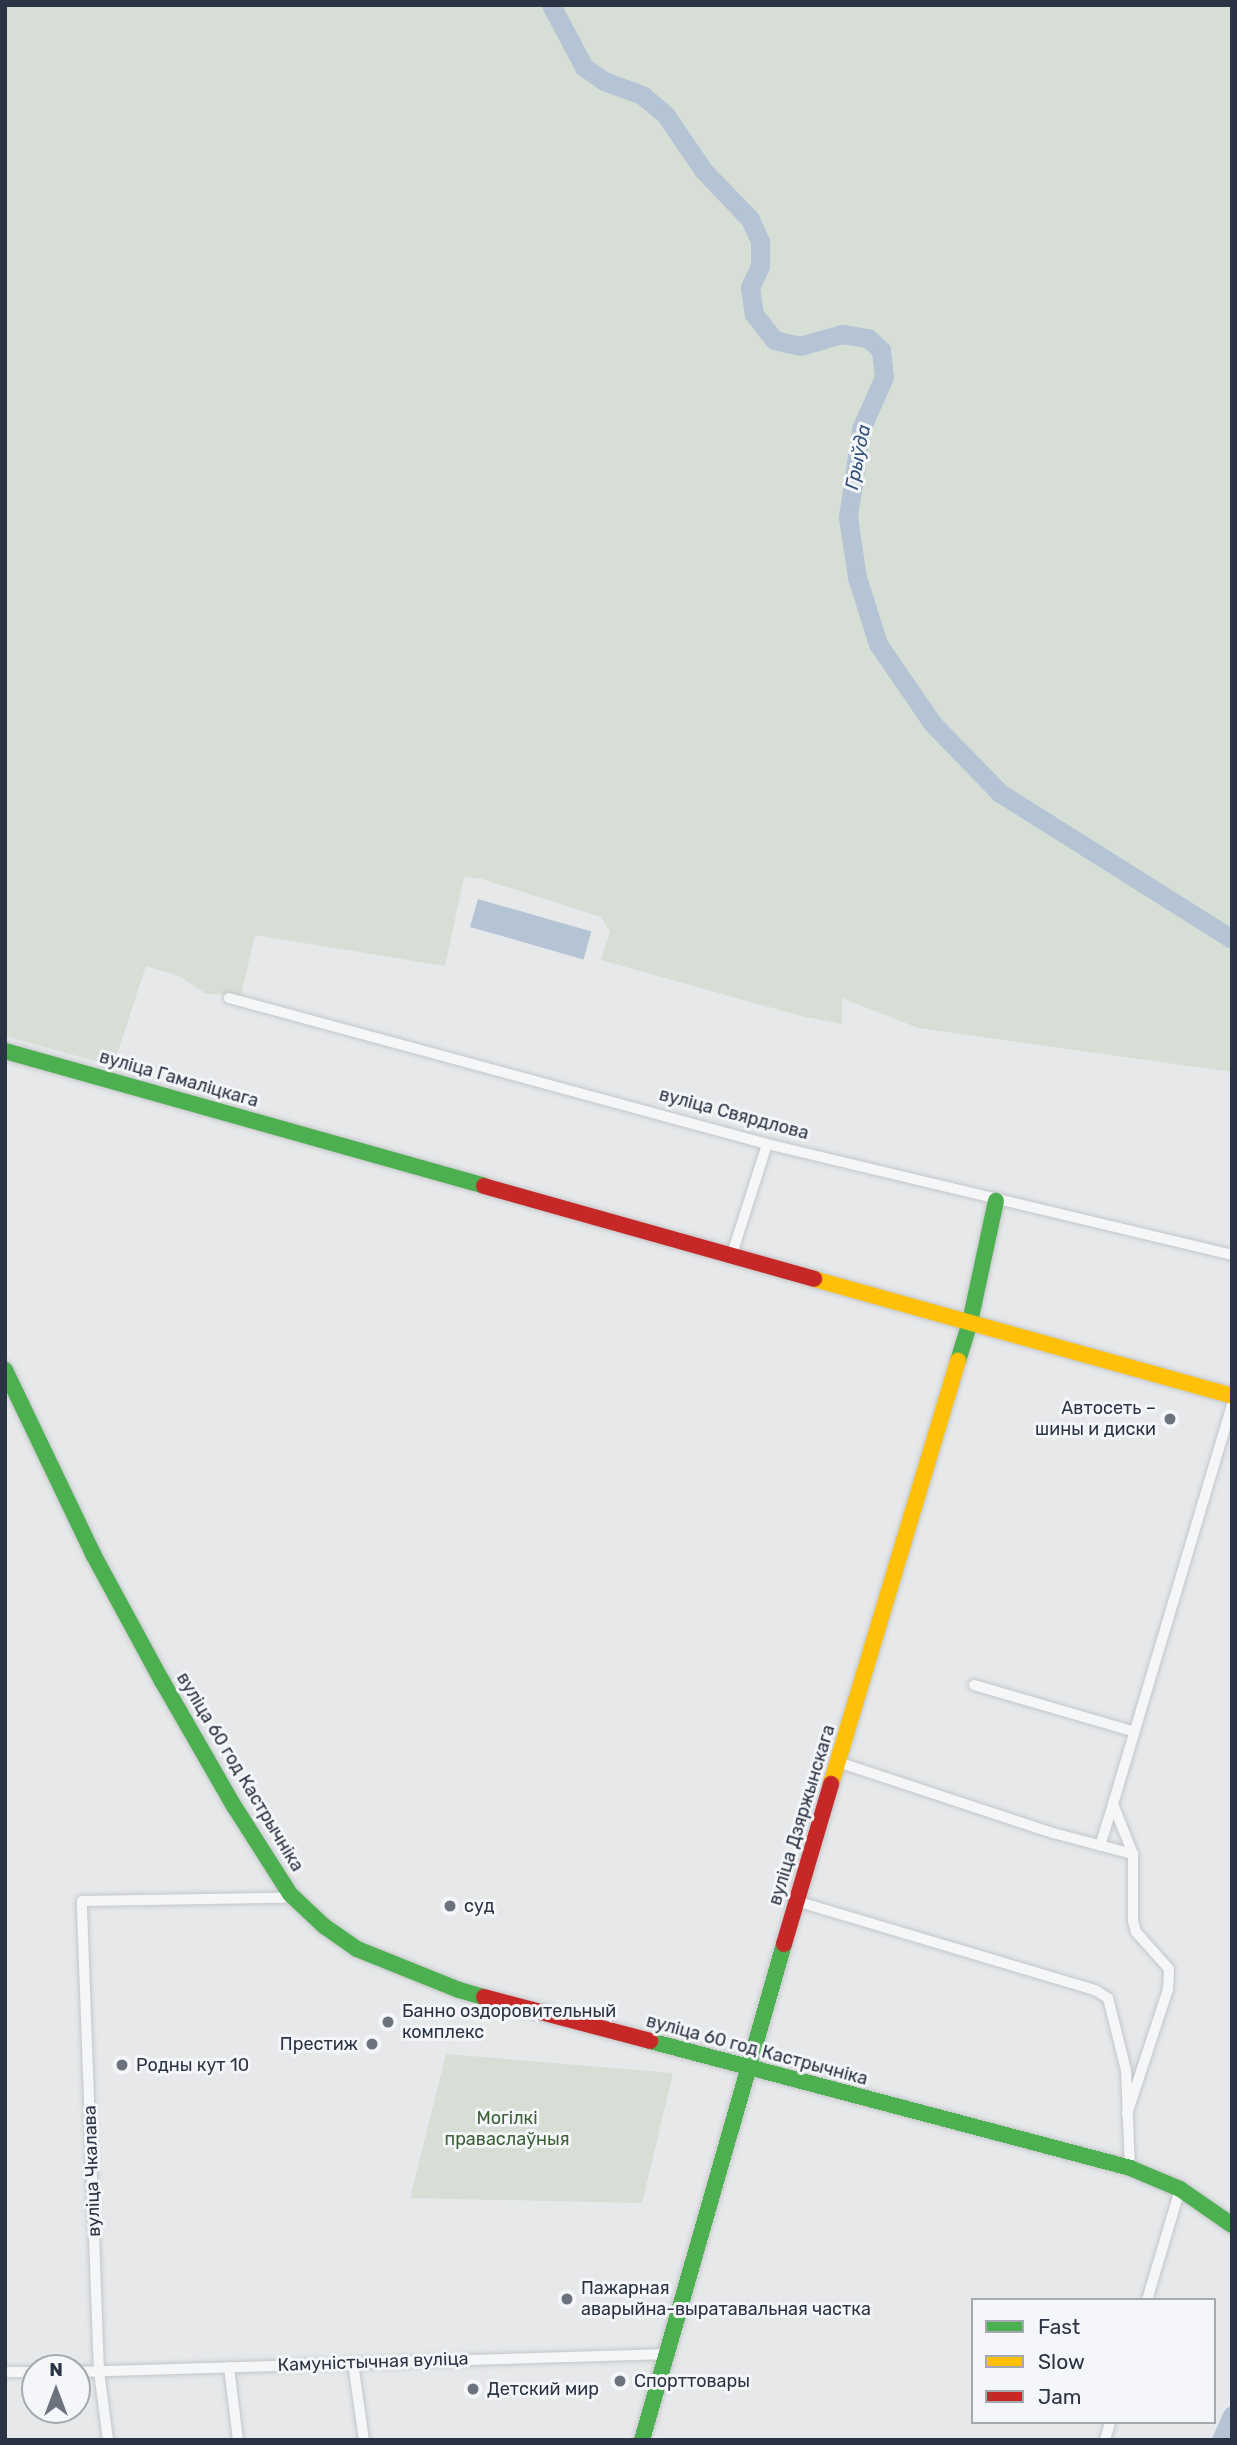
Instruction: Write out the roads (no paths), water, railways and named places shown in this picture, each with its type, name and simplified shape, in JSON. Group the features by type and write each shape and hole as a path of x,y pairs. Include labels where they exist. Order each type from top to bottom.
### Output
{"street":[{"name":"вуліца Свярдлова","path":"229,998 767,1144 996,1201 1232,1255"},
{"name":"вуліца Гамаліцкага","path":"5,1051 732,1254"},
{"path":"767,1144 732,1254 1232,1396"},
{"name":"вуліца Дзяржынскага","path":"642,2440 669,2354 747,2068 970,1322 996,1201"},
{"name":"вуліца 60 год Кастрычніка","path":"5,1370 93,1554 234,1806 290,1894 324,1926 357,1949 401,1969 459,1990 1130,2168 1180,2189 1208,2205 1232,2225"},
{"path":"1100,1846 1132,1731 1232,1405"},
{"path":"974,1685 1132,1731"},
{"path":"838,1762 1100,1846 1133,1854"},
{"path":"1113,1804 1133,1854 1136,1932 1169,1969 1168,1989 1128,2114"},
{"name":"вуліца Чкалава","path":"108,2440 99,2372 82,1901 282,1898 290,1894"},
{"path":"796,1901 1096,1990 1108,1998 1126,2070 1130,2168"},
{"path":"1148,2298 1180,2189"},
{"name":"Камуністычная вуліца","path":"91,2372 669,2354"},
{"path":"354,2362 364,2440"},
{"path":"229,2367 238,2440"}],"water":[{"path":"478,899 591,932 583,959 470,927"}],"waterway":[{"name":"Грыўда","path":"551,5 584,67 604,81 642,95 665,114 703,170 750,219 760,241 760,266 750,287 754,314 774,340 800,346 842,334 868,338 881,350 884,377 861,429 848,517 857,577 878,644 932,723 1000,793 1232,939"},
{"path":"1221,2440 1232,2415"}],"place":[{"name":"Автосеть – шины и диски","path":"1170,1419"},
{"name":"суд","path":"450,1906"},
{"name":"Банно оздоровительный комплекс","path":"388,2022"},
{"name":"Престиж","path":"372,2044"},
{"name":"Родны кут 10","path":"122,2065"},
{"name":"Пажарная аварыйна-выратавальная частка","path":"567,2299"},
{"name":"Спорттовары","path":"620,2381"},
{"name":"Детский мир","path":"473,2389"}],"park label":[{"name":"Могілкі праваслаўныя","path":"507,2129"}]}
